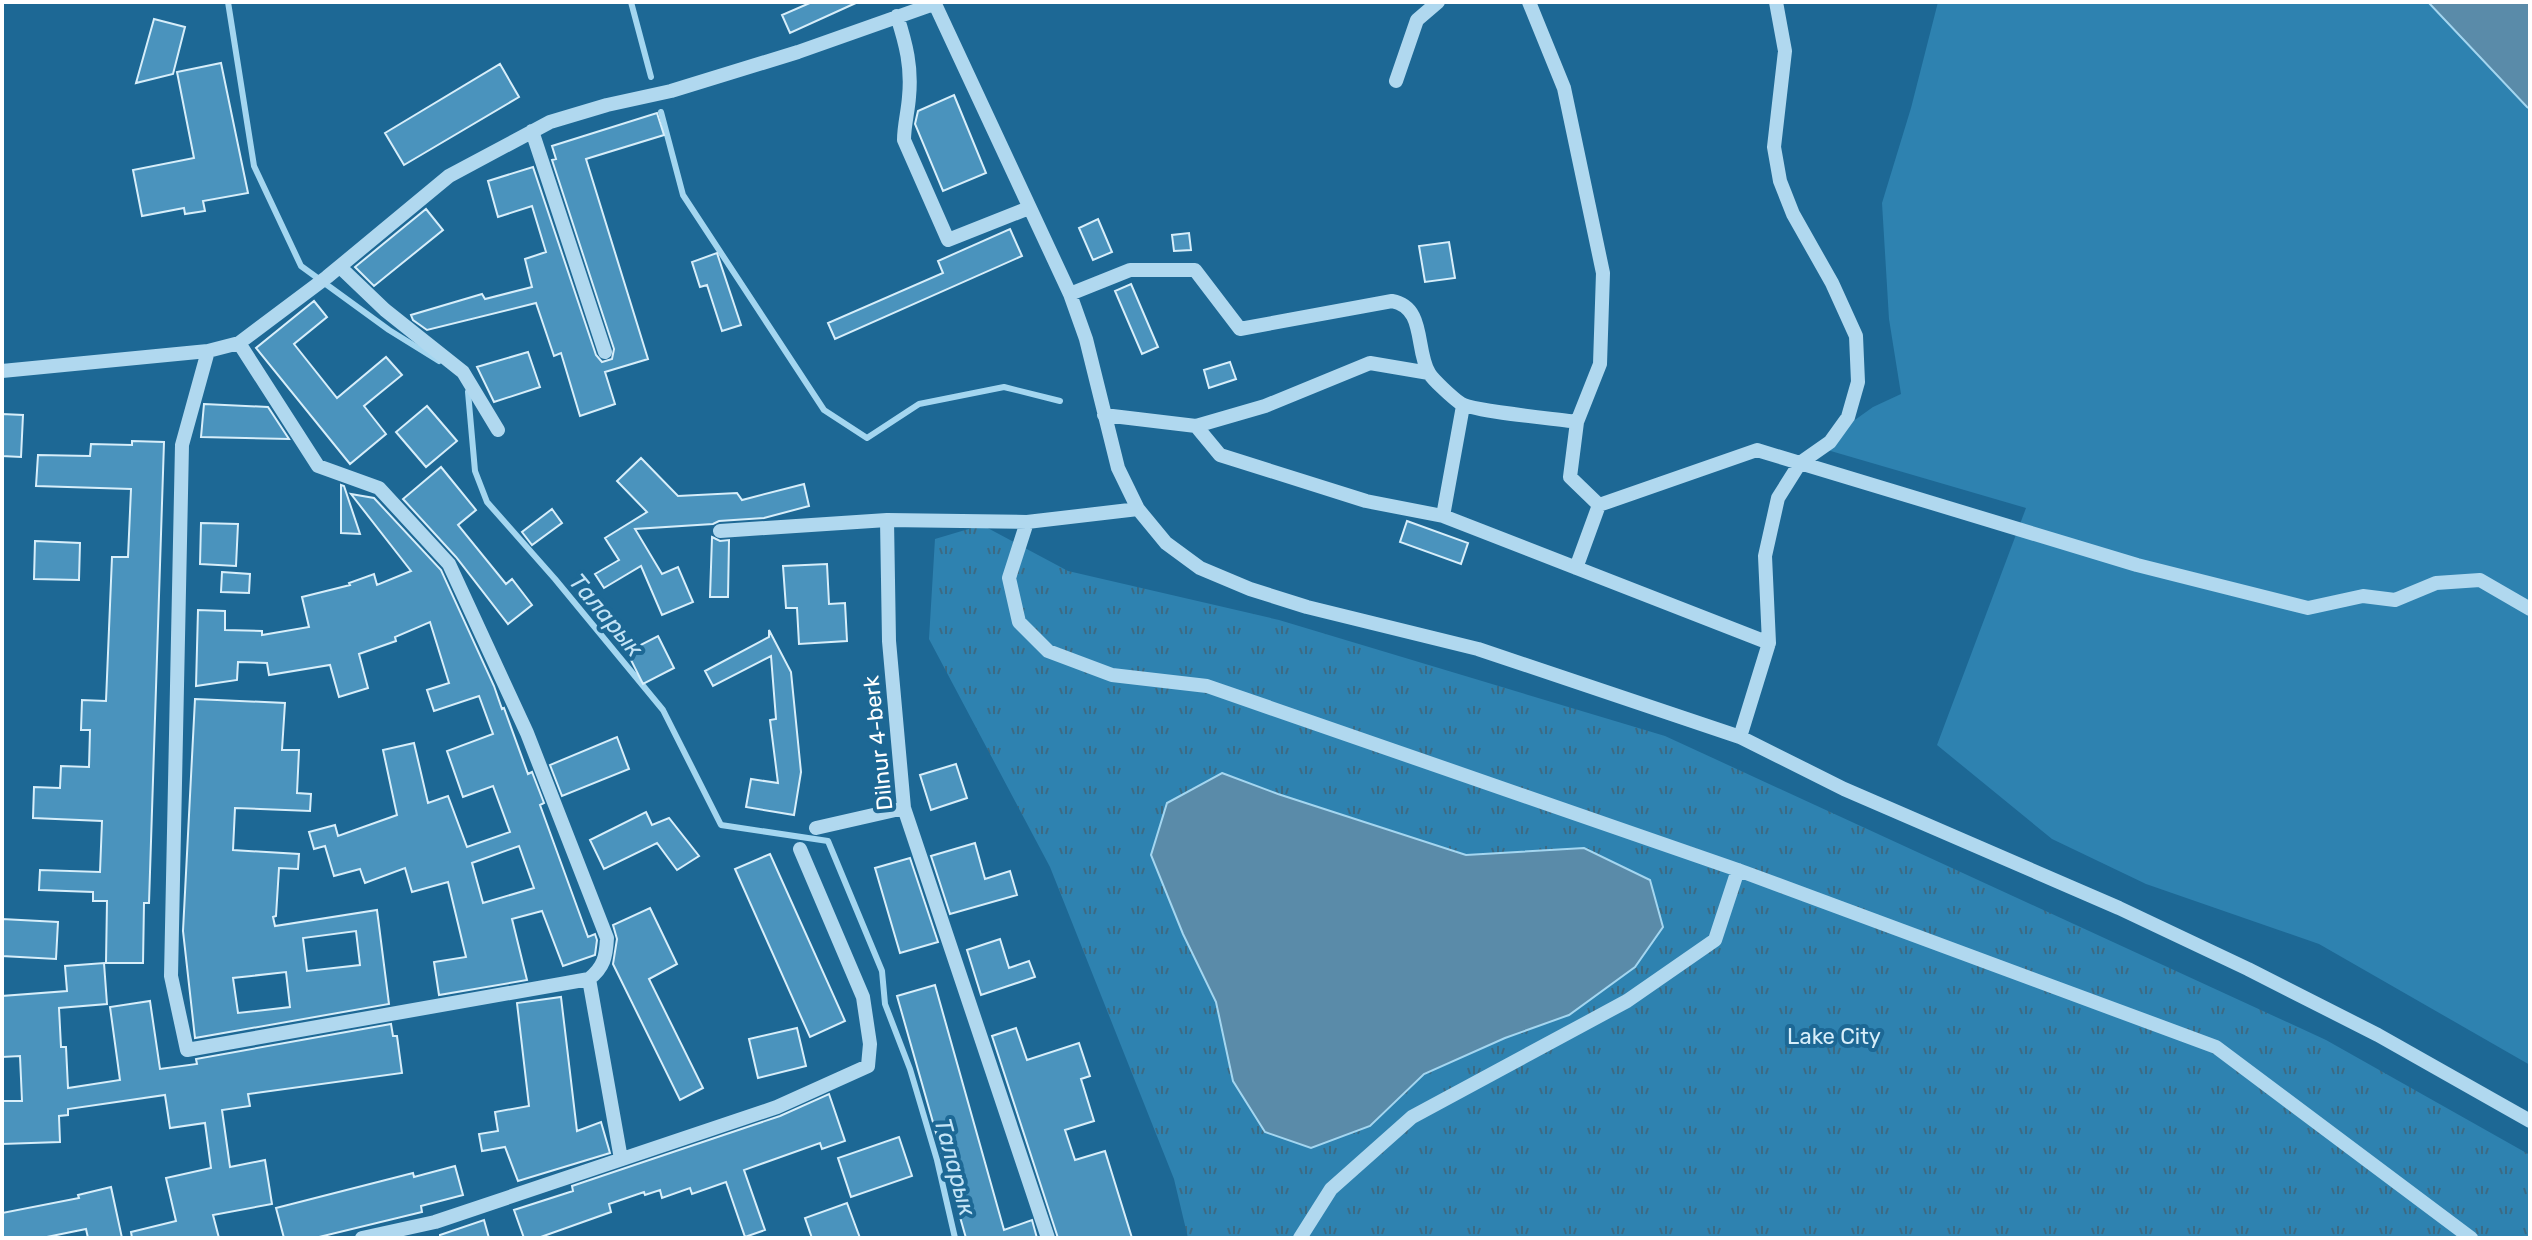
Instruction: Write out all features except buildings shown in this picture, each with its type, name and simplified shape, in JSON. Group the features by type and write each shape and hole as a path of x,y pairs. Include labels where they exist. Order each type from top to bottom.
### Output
{"street":[{"path":"1396,81 1417,20 1438,2"},
{"path":"1529,2 1564,88 1603,273 1600,364 1577,422 1570,477 1599,505"},
{"path":"1740,737 1769,643 1765,556 1778,498 1800,463 1830,442 1848,417 1858,382 1856,336 1832,283 1793,214 1780,181 1774,147 1785,51 1776,2"},
{"path":"2,371 208,351 239,343 340,267 449,176 550,122 671,91 798,52 934,3 1070,294 1086,339 1118,468 1138,509 1166,543 1200,568 1250,589 1307,607 1478,649 1740,737 1844,789 2119,908 2248,969 2378,1035 2530,1121"},
{"path":"897,16 910,56 904,140 948,240 1029,208"},
{"path":"532,131 605,352"},
{"path":"340,267 385,310 463,372 498,430"},
{"path":"1070,294 1130,270 1195,270 1240,329 1392,301 1402,303 1410,309 1414,318 1429,373 1463,406 1577,422"},
{"path":"208,351 182,445 171,976 187,1050 589,979 605,960 607,938 527,733 449,564 379,488 318,466 239,343"},
{"path":"1104,415 1196,426 1265,406 1370,363 1429,373"},
{"path":"1443,516 1463,406"},
{"path":"1196,426 1220,455 1366,501 1443,516 1769,643"},
{"path":"1599,505 1757,450 2137,565 2308,608 2363,596 2395,600 2436,583 2480,580 2530,609"},
{"path":"1576,568 1599,505"},
{"path":"720,531 887,520 1027,522 1138,509"},
{"name":"Dilnur 4-berk","path":"887,520 889,641 904,808 1048,1238"},
{"path":"1027,522 1009,578 1019,622 1048,651 1112,675 1207,686 1738,870 2216,1047 2471,1238"},
{"path":"816,828 904,808"},
{"path":"362,1238 435,1222 777,1107 868,1066 870,1044 863,997 800,849"},
{"path":"1300,1238 1331,1189 1412,1117 1627,1001 1715,940 1738,870"},
{"path":"589,979 621,1159"}],"green space":[{"path":"1938,2 2428,2 2530,109 2530,1065 2319,944 2146,884 2052,839 1937,745 2026,508 1817,447 1873,407 1901,394 1889,319 1882,203 1911,108"},
{"name":"Lake City","path":"982,525 1068,571 1279,620 1665,736 2326,1040 2530,1155 2530,1238 1188,1238 1174,1179 1050,867 929,639 935,539","holes":["1222,773 1466,855 1584,848 1569,1015 1505,1038 1424,1074 1370,1126 1233,1081 1216,1002 1183,934 1151,855"]}],"shaded area":[{"path":"2428,2 2530,2 2530,109 2527,107"},
{"path":"1222,773 1466,855 1584,848 1650,880 1663,927 1635,967 1569,1015 1505,1038 1424,1074 1370,1126 1311,1148 1265,1132 1233,1081 1216,1002 1183,934 1151,855 1167,803"}],"waterway":[{"name":"Таларык","path":"228,2 254,166 301,266 389,330 439,361"},
{"path":"631,2 651,77"},
{"path":"661,112 683,195 824,410 867,438 919,404 1004,387 1060,401"},
{"name":"Таларык","path":"468,392 475,471 487,502 663,710 721,825 828,841 882,971 885,1004 910,1069 937,1160 955,1238"}]}
